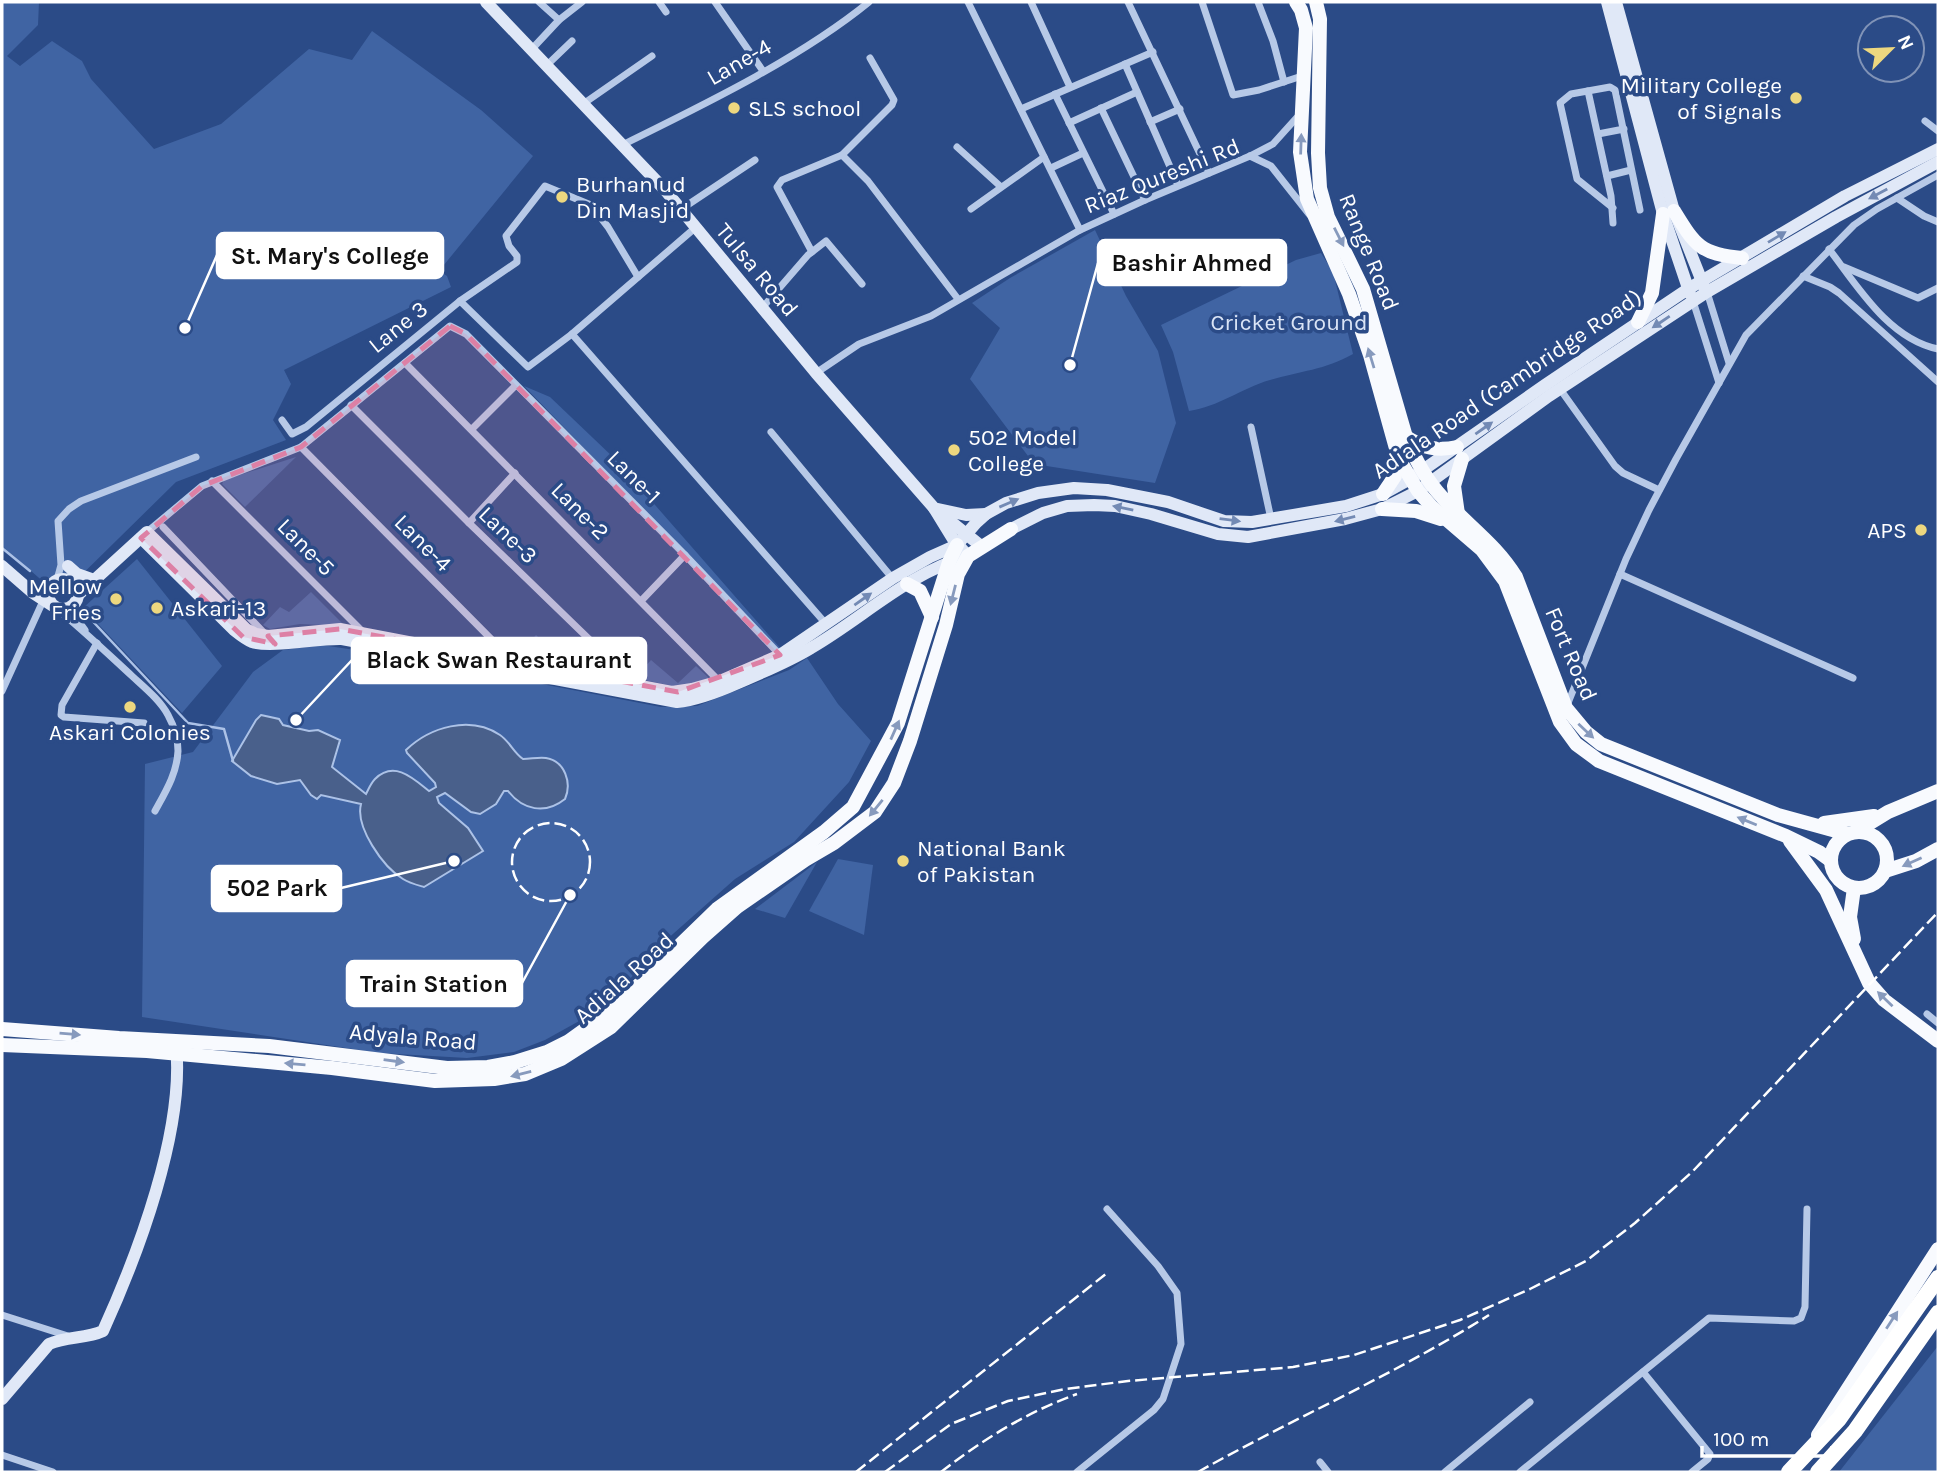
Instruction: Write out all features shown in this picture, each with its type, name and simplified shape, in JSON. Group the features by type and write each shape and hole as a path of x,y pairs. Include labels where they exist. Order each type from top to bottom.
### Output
{"highway":[{"path":"1790,1472 1839,1419 1938,1278"},
{"path":"1818,1472 1855,1430 1938,1312"}],"main road":[{"name":"Tulsa Road","path":"485,2 680,210 961,539 968,556"},
{"path":"1296,2 1306,28 1300,152 1307,199 1349,293 1400,441 1395,476 1383,494"},
{"name":"Range Road","path":"1316,2 1321,19 1318,153 1320,187 1328,217 1363,289 1400,441 1420,481"},
{"path":"1607,2 1691,295"},
{"path":"1616,2 1668,212 1704,287"},
{"name":"Adiala Road (Cambridge Road)","path":"1704,287 1742,258 1845,196 1938,149"},
{"name":"Adiala Road (Cambridge Road)","path":"1459,453 1560,389 1704,287 1938,162"},
{"path":"1668,212 1695,243 1707,251 1742,258"},
{"path":"1639,321 1652,293 1668,212"},
{"name":"Adiala Road (Cambridge Road)","path":"1011,529 1027,520 1067,506 1094,505 1115,506 1218,534 1248,537 1345,519 1381,509 1639,321 1691,295"},
{"path":"1381,509 1416,511 1454,518 1454,486 1459,453 1400,441"},
{"name":"Adiala Road (Cambridge Road)","path":"961,539 986,514 1006,503 1038,492 1074,488 1107,490 1168,502 1224,521 1252,522 1346,506 1420,481"},
{"name":"Fort Road","path":"1420,481 1482,550 1505,581 1560,722 1576,744 1599,761 1786,836 1830,860"},
{"path":"934,508 966,514 986,514"},
{"name":"Fort Road","path":"1454,518 1504,558 1516,577 1566,708 1586,732 1601,744 1802,822 1852,832"},
{"path":"900,583 968,556 1011,529"},
{"path":"76,589 94,580 144,535 246,629 271,640 320,630 340,629 366,639 632,690 678,692 722,685 783,658 900,583 930,557 961,539"},
{"name":"Tulsa Road","path":"961,539 981,547"},
{"path":"932,617 949,562 961,539"},
{"name":"Adiala Road","path":"2,1045 176,1047 435,1081 494,1079 525,1074 561,1059 611,1027 729,914 875,812 894,783 910,741 946,625 958,574 968,556"},
{"path":"2,566 20,581 55,606 76,603 76,589 65,579 33,584 20,581"},
{"path":"68,566 77,574 94,580"},
{"path":"55,581 48,594 55,606"},
{"path":"900,583 920,592 932,617"},
{"name":"Adyala Road","path":"2,1029 176,1047 336,1053 447,1068 488,1067 547,1052 590,1027 624,999 717,909 824,832 853,807 898,723 932,617"},
{"path":"1852,832 1866,832 1882,843 1886,852 1885,871 1876,883 1862,888 1854,888 1840,881 1835,875 1830,860 1835,844 1852,832 1888,812 1938,791"},
{"path":"1802,822 1846,822 1888,812"},
{"path":"1786,836 1826,890 1869,983 1884,1000 1938,1041"},
{"path":"1885,871 1916,861 1938,849"},
{"path":"1854,888 1850,917 1857,961"},
{"path":"2,1399 49,1344 72,1337 93,1336 103,1331 136,1247 169,1147 175,1094 176,1047"},
{"path":"1802,1460 1938,1249"}],"street":[{"path":"539,2 559,20"},
{"path":"531,50 559,20 582,2"},
{"path":"659,2 666,12"},
{"path":"715,2 763,71"},
{"name":"Lane-4","path":"621,145 763,71 850,17 869,2"},
{"name":"Riaz Qureshi Rd","path":"968,2 1080,230 1178,185 1250,156 1270,166 1316,223"},
{"path":"1031,2 1070,87"},
{"path":"1202,2 1233,94 1259,90 1302,76"},
{"path":"1258,2 1273,41 1284,82"},
{"path":"1129,3 1209,173"},
{"path":"546,66 572,41"},
{"path":"1021,110 1153,52"},
{"path":"583,104 652,56"},
{"path":"812,252 777,187 782,180 842,155 892,105 894,100 870,58"},
{"path":"1125,64 1178,185"},
{"path":"1613,208 1584,186 1574,173 1560,103 1567,95 1610,87 1615,90 1640,210"},
{"path":"1588,90 1607,176 1613,223"},
{"path":"1069,123 1137,92"},
{"path":"1055,94 1114,214"},
{"path":"1101,108 1145,200"},
{"path":"1150,122 1180,109"},
{"path":"1250,156 1273,144 1303,111"},
{"path":"1925,121 1938,131"},
{"path":"1598,134 1623,129"},
{"path":"957,147 1000,186"},
{"path":"1051,168 1083,153"},
{"path":"842,155 867,181 958,299"},
{"path":"971,209 1044,157"},
{"path":"680,210 755,160"},
{"path":"1607,176 1632,170"},
{"path":"1560,722 1620,574 1659,490 1746,335 1854,225 1938,175"},
{"path":"460,301 517,262 517,256 509,246 506,236 545,186 591,205 608,227 638,277"},
{"path":"1897,198 1938,222"},
{"name":"Lane 3","path":"282,420 292,434 306,427 460,301 528,368 572,334 695,228"},
{"path":"817,373 859,344 931,316 1080,230"},
{"path":"762,309 812,252 827,241 862,284"},
{"path":"1829,249 1855,284 1901,333 1924,346 1938,349"},
{"path":"1843,267 1917,298 1938,288"},
{"path":"1803,276 1830,286 1839,293 1938,382"},
{"path":"1704,287 1729,363"},
{"path":"1691,295 1719,383"},
{"name":"Lane-1","path":"405,363 450,326 466,334 783,658"},
{"path":"1893,340 1901,333"},
{"path":"572,334 830,629"},
{"path":"144,535 189,496 212,481 302,447 405,363"},
{"name":"Lane-2","path":"405,363 722,685"},
{"path":"472,429 515,386"},
{"path":"1560,389 1615,466 1623,473 1659,490"},
{"name":"Lane-3","path":"351,405 624,673 632,690"},
{"path":"1251,427 1271,519"},
{"path":"771,432 900,583"},
{"name":"Lane-4","path":"302,447 506,654 507,666"},
{"path":"76,589 61,553 58,535 58,521 69,509 81,501 197,457"},
{"path":"469,523 515,473"},
{"name":"Lane-5","path":"212,481 366,639"},
{"path":"163,527 271,640"},
{"path":"55,581 61,553"},
{"path":"641,601 685,555"},
{"path":"1620,574 1853,678"},
{"path":"55,606 87,634"},
{"path":"55,606 156,698 168,714 175,730 178,748 176,766 155,811"},
{"path":"2,691 55,606"},
{"path":"97,643 62,705 61,715 64,718 144,723"},
{"path":"1927,1014 1938,1024"},
{"path":"1077,1472 1154,1410 1163,1399 1181,1345 1177,1293 1158,1266 1107,1209"},
{"path":"1520,1472 1709,1318 1794,1321 1801,1318 1805,1307 1807,1209"},
{"path":"2,1315 72,1337"},
{"path":"1643,1371 1710,1454 1708,1459 1692,1472"},
{"path":"1445,1472 1530,1402"},
{"path":"2,1455 53,1472"},
{"path":"1320,1462 1328,1472"}],"highlighted area":[{"path":"450,326 466,334 780,655 678,692 340,629 268,636 275,644 243,637 141,538 202,486 301,447"}],"green space":[{"path":"2,2 39,2 38,25 7,56 20,66 52,41 82,61 91,79 154,149 221,124 309,49 352,60 372,31 481,110 533,156 439,271 447,276 451,287 284,370 291,384 273,420 286,440 176,482 60,596 2,546"},
{"path":"1095,230 1126,296 1158,351 1176,423 1155,483 1034,464 970,379 1000,328 972,303 1010,278"},
{"name":"Cricket Ground","path":"1321,253 1333,272 1353,354 1322,367 1260,383 1210,406 1189,411 1173,352 1161,325 1296,260"},
{"path":"524,386 550,397 614,458 781,649 779,650"},
{"path":"296,457 245,507 222,484 224,480"},
{"path":"137,559 222,666 182,713 83,608"},
{"path":"311,592 345,626 300,624 270,629 263,625 280,607 289,612"},
{"path":"536,635 558,656 574,638 618,678 517,656"},
{"path":"322,645 401,657 661,707 697,706 789,670 807,658 838,704 871,741 849,782 794,842 735,879 656,949 616,995 581,1020 545,1040 514,1052 467,1058 379,1053 142,1017 145,764 193,752 253,672 283,650"},
{"path":"651,660 678,683 696,666 710,679 677,687 635,678"},
{"path":"838,859 873,865 864,935 809,911"},
{"path":"817,862 785,918 755,909"},
{"path":"1938,1346 1938,1472 1839,1472"}],"shaded area":[{"path":"261,715 279,719 283,725 309,731 318,730 340,740 332,767 366,794 375,779 389,771 403,773 429,791 436,787 406,750 438,730 463,725 488,729 500,735 523,759 546,758 558,763 567,780 567,793 565,799 542,809 520,803 508,791 504,791 496,804 480,814 471,812 445,793 437,797 439,803 468,828 483,851 424,887 403,879 379,856 362,824 361,804 321,795 317,799 300,780 277,784 251,776 232,761"}],"waterway":[{"path":"2,548 30,571"},
{"path":"84,612 188,723 224,729 233,761"}],"railway":[{"path":"551,823 566,826 579,834 587,847 590,862 587,877 579,890 566,898 551,901 536,898 523,890 515,877 512,862 515,847 523,834 536,826 551,823"},
{"path":"885,1472 951,1424 1008,1401 1065,1389 1293,1367 1354,1355 1460,1320 1586,1261 1635,1223 1693,1171 1938,912"},
{"path":"856,1472 1107,1273"},
{"path":"1198,1472 1418,1357 1489,1315"},
{"path":"941,1472 1006,1428 1040,1409 1077,1394"}],"place":[{"name":"Military College of Signals","path":"1796,98"},
{"name":"SLS school","path":"734,108"},
{"name":"Burhan ud Din Masjid","path":"562,197"},
{"name":"St. Mary's College","path":"185,328"},
{"name":"Bashir Ahmed","path":"1070,365"},
{"name":"502 Model College","path":"954,450"},
{"name":"APS","path":"1921,530"},
{"name":"Mellow Fries","path":"116,599"},
{"name":"Askari-13","path":"157,608"},
{"name":"Askari Colonies","path":"130,707"},
{"name":"Black Swan Restaurant","path":"296,720"},
{"name":"502 Park","path":"454,861"},
{"name":"National Bank of Pakistan","path":"903,861"},
{"name":"Train Station","path":"570,895"}]}
